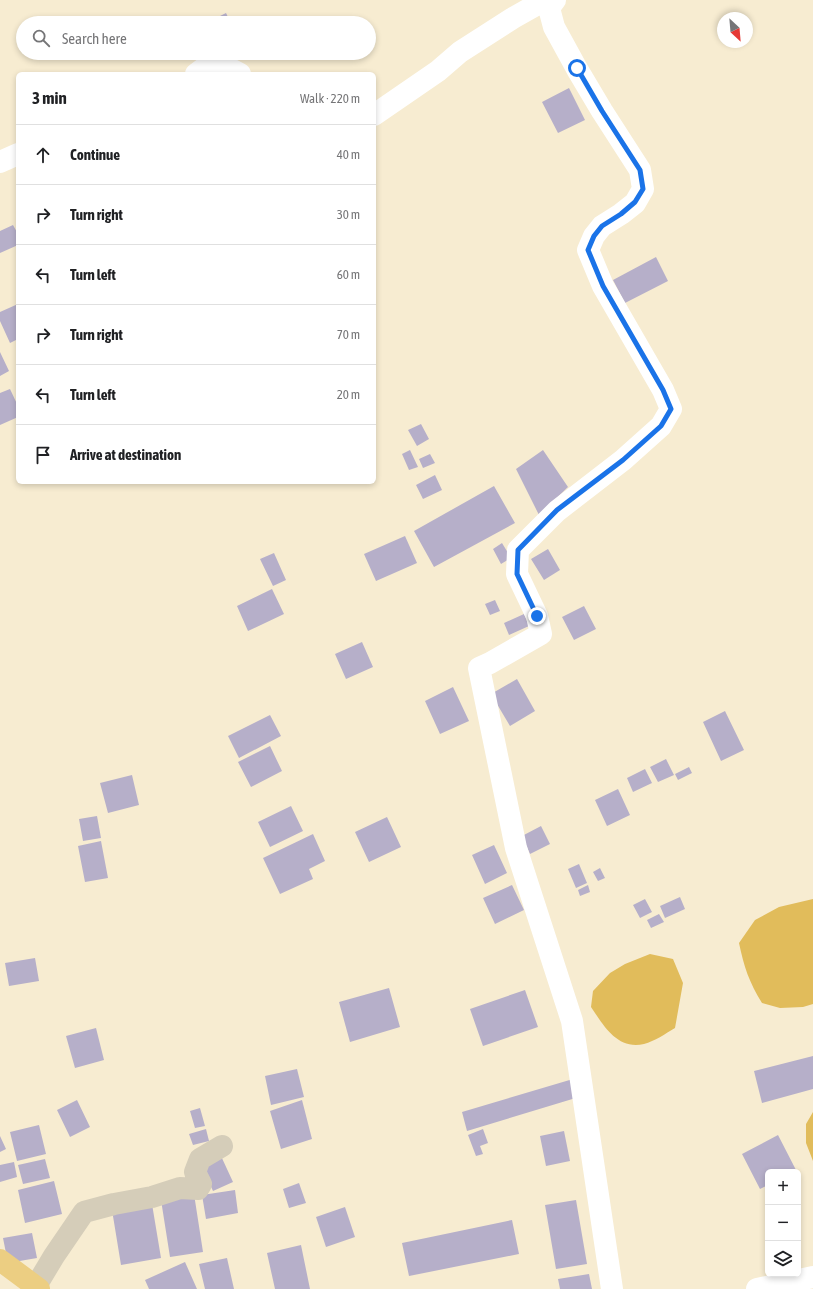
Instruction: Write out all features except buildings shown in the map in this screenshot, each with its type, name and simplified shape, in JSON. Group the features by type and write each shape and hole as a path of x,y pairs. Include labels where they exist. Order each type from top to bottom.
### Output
{"highway":[{"path":"0,1260 38,1288"}],"street":[{"path":"376,114 438,71 460,52 513,18 545,0"},
{"path":"555,0 549,8 554,27 602,111 640,170 643,189 635,202 621,214 602,226 594,236 588,250 603,286 663,390 671,409 661,426 623,460 557,510 518,550 517,574 537,616 541,634 490,664 478,668 516,848 572,1021 612,1289"},
{"path":"199,72 208,65 225,66 236,72"},
{"path":"0,162 16,155"},
{"path":"38,1288 54,1256 84,1212 114,1204 152,1197 180,1188 198,1189 201,1184 195,1172 200,1159 222,1146"},
{"path":"756,1289 813,1277"}],"shaded area":[{"path":"813,899 813,1004 803,1007 780,1008 762,1003 748,974 739,943 755,920 779,907"},
{"path":"650,954 673,959 683,983 675,1028 648,1043 635,1045 619,1040 606,1029 591,1007 593,991 610,973 625,964"},
{"path":"813,1112 813,1161 806,1143 806,1124"}],"route":[{"path":"537,616 517,574 518,550 557,510 623,460 661,426 671,409 663,390 603,286 588,250 594,236 602,226 621,214 635,202 643,189 640,170 602,111 577,68"}]}
